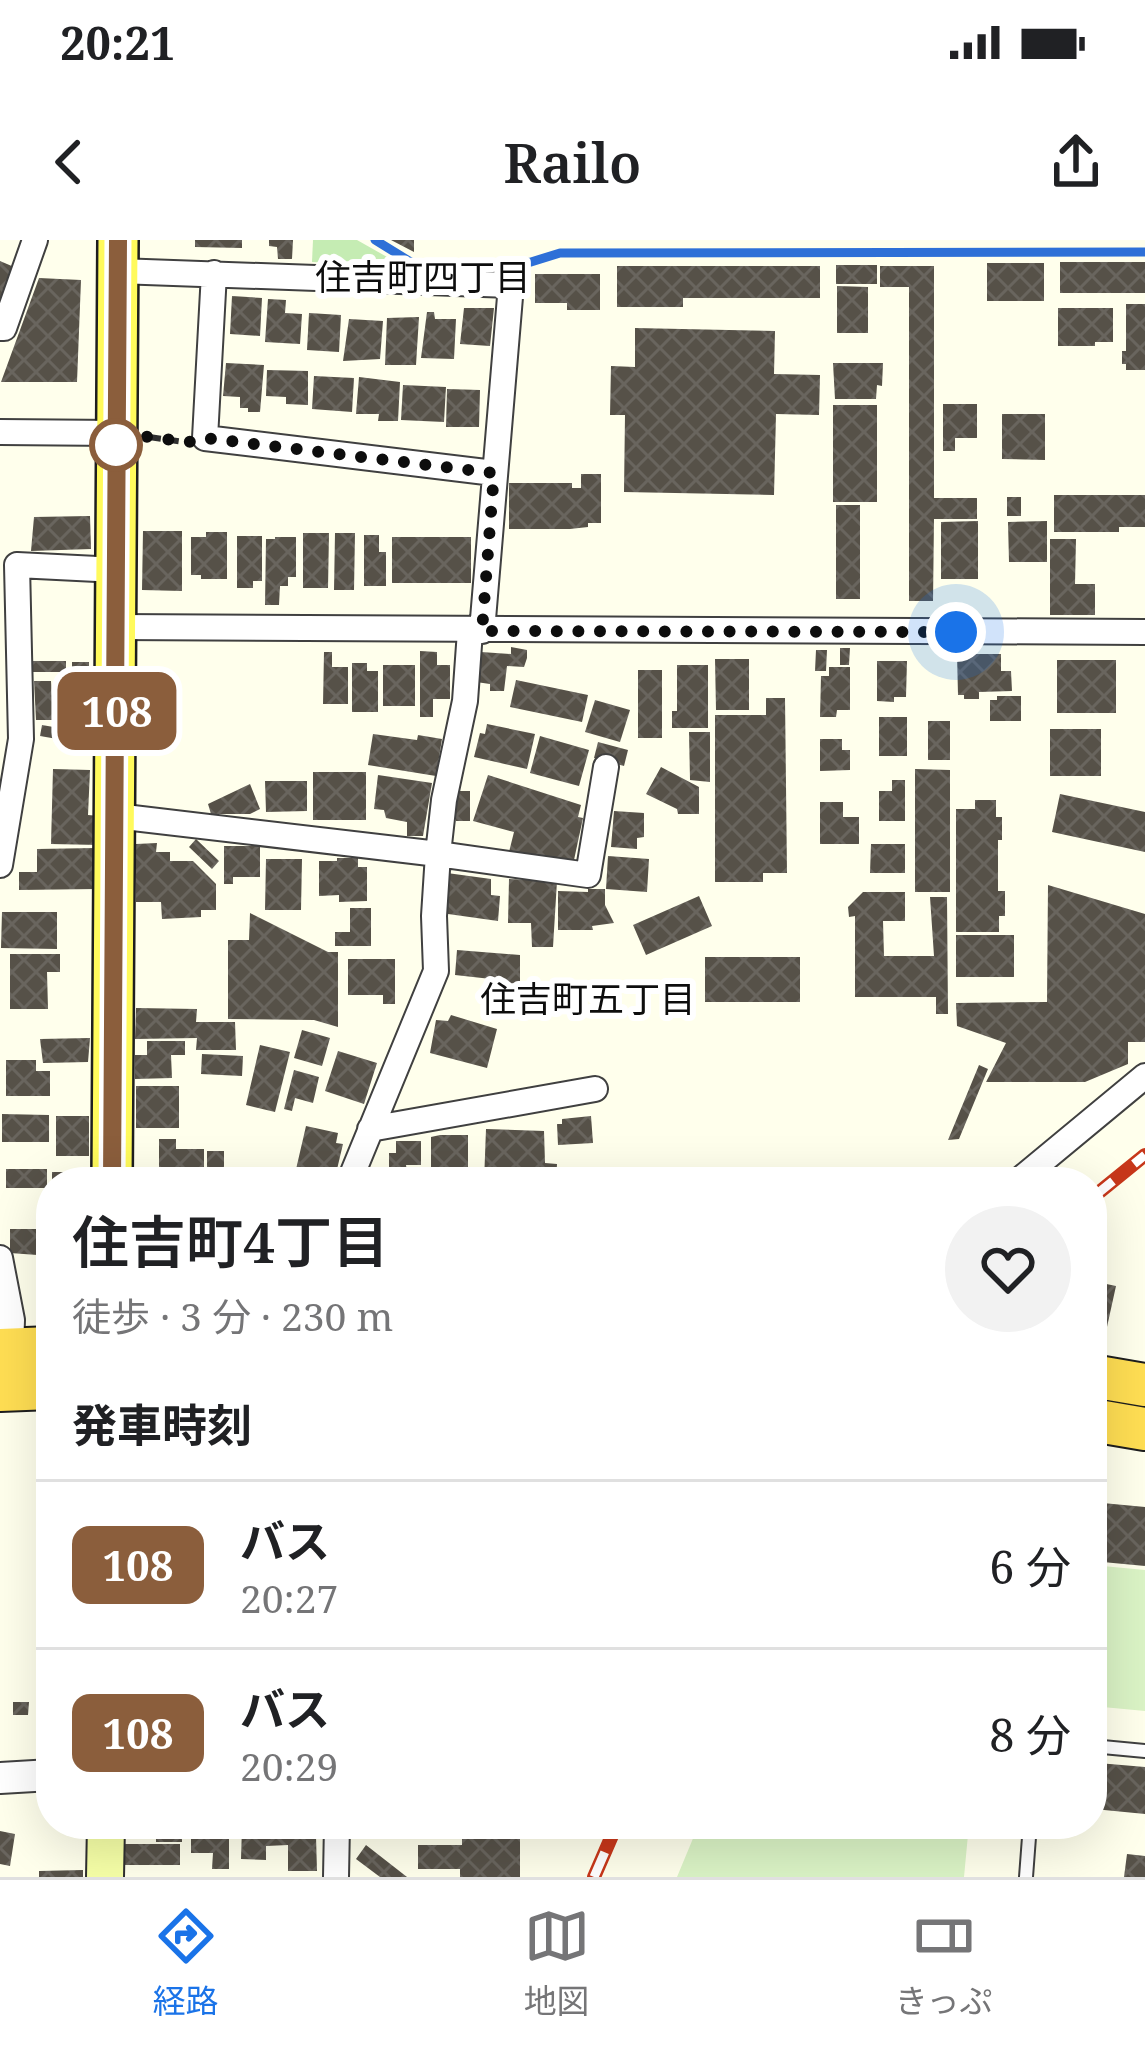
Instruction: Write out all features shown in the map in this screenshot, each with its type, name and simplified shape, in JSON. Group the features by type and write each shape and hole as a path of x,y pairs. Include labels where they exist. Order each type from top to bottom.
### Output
{"highway":[{"path":"1107,1379 1145,1385"},
{"path":"1107,1423 1145,1429"}],"main road":[{"path":"112,1167 118,256"},
{"path":"105,1877 106,1839"}],"street":[{"path":"0,328 4,328 35,240"},
{"path":"118,256 214,273 511,285 476,631 438,854 436,971 355,1167"},
{"path":"214,273 205,438 494,473"},
{"path":"0,432 116,433"},
{"path":"0,865 21,739 8,584 16,565 117,570"},
{"path":"117,627 1145,632"},
{"path":"116,816 589,875 606,767"},
{"path":"1036,1167 1145,1076"},
{"path":"370,1129 595,1089"},
{"path":"0,1258 15,1359"},
{"path":"0,1778 36,1776"},
{"path":"336,1877 337,1839"}],"lane":[{"path":"1107,1747 1145,1751"},
{"path":"1026,1877 1029,1839"}],"path":[{"path":"116,433 189,442 205,438"}],"green space":[{"path":"313,240 357,240 403,266 312,262"},
{"path":"1107,1566 1145,1570 1145,1711 1107,1707"},
{"path":"693,1839 968,1839 964,1877 677,1877"}],"building":[{"path":"195,240 242,240 242,248 195,247"},
{"path":"269,240 293,240 292,259 278,259 277,247 269,246"},
{"path":"391,240 414,240 414,252"},
{"path":"0,261 14,267 0,300"},
{"path":"1060,262 1145,262 1145,293 1060,293"},
{"path":"987,263 1044,263 1044,301 987,301"},
{"path":"836,265 877,265 877,284 836,284"},
{"path":"617,266 820,266 820,298 683,298 683,307 617,307"},
{"path":"880,266 934,266 934,498 977,498 977,519 934,519 933,601 909,601 909,287 880,287"},
{"path":"535,274 600,274 600,310 535,303"},
{"path":"39,278 81,280 77,382 1,382"},
{"path":"837,286 868,287 868,333 837,333"},
{"path":"232,296 262,298 260,336 230,334"},
{"path":"268,299 286,300 285,313 302,314 300,344 265,342"},
{"path":"1126,304 1145,304 1145,370 1126,370 1122,364"},
{"path":"464,308 494,308 490,346 460,344"},
{"path":"1058,308 1113,308 1113,342 1058,346"},
{"path":"427,312 434,312 435,319 456,319 454,359 421,358"},
{"path":"309,313 341,315 339,352 307,350"},
{"path":"419,317 416,365 385,365 387,318"},
{"path":"349,319 383,321 380,359 343,361"},
{"path":"635,328 775,331 774,374 820,375 819,415 776,414 774,495 624,492 625,415 610,415 611,366 635,367"},
{"path":"226,363 264,365 260,412 240,408 240,397 223,396"},
{"path":"833,363 883,363 876,399 835,399"},
{"path":"267,370 308,371 308,405 286,404 286,397 266,396"},
{"path":"314,376 354,378 352,412 312,409"},
{"path":"359,377 400,382 398,421 378,421 379,414 356,414"},
{"path":"403,385 446,387 444,422 401,420"},
{"path":"447,389 480,390 479,427 446,427"},
{"path":"943,404 977,404 977,438 955,438 955,451 943,451"},
{"path":"833,405 877,405 877,502 833,502"},
{"path":"1002,414 1045,414 1045,460 1002,459"},
{"path":"581,474 601,474 601,523 570,529 509,529 509,483 572,483 572,488 581,488"},
{"path":"1054,495 1145,495 1145,527 1054,532"},
{"path":"1007,497 1021,497 1021,516 1007,516"},
{"path":"836,505 860,505 860,599 836,599"},
{"path":"90,516 91,549 31,551 34,517"},
{"path":"978,521 978,579 941,579 941,522"},
{"path":"1047,521 1047,562 1009,562 1008,522"},
{"path":"143,531 182,531 182,591 142,590"},
{"path":"206,532 227,532 227,579 191,575 191,537 206,537"},
{"path":"303,533 329,533 328,588 303,588"},
{"path":"335,533 355,533 354,590 334,590"},
{"path":"364,535 379,535 379,552 386,552 386,586 364,586"},
{"path":"237,536 262,536 262,581 253,581 253,588 237,588"},
{"path":"296,537 296,577 288,577 288,586 280,586 279,605 265,605 266,539"},
{"path":"392,537 471,537 471,583 392,583"},
{"path":"1050,539 1076,539 1075,584 1095,584 1095,615 1050,615"},
{"path":"511,647 527,650 527,658 524,667 507,666 504,691 490,691 490,684 476,682 481,652 511,654"},
{"path":"840,648 850,648 849,665 840,665"},
{"path":"816,650 827,650 826,671 815,671"},
{"path":"420,651 437,652 437,665 450,665 450,699 433,699 433,717 420,717"},
{"path":"324,652 332,652 332,667 348,667 348,704 323,704"},
{"path":"957,654 1001,654 1001,671 1011,671 1012,691 979,692 979,699 958,695"},
{"path":"715,659 749,659 749,710 716,710"},
{"path":"1057,660 1116,660 1116,713 1057,713"},
{"path":"30,661 66,661 66,672 30,672"},
{"path":"877,661 907,661 906,697 877,701"},
{"path":"72,662 89,662 89,674 72,674"},
{"path":"352,663 367,663 367,671 378,671 378,712 352,712"},
{"path":"383,665 415,665 415,706 383,706"},
{"path":"677,665 708,665 708,728 672,728 672,711 677,711"},
{"path":"829,667 850,667 850,710 837,710 836,717 820,717 821,676 829,676"},
{"path":"638,670 662,670 662,738 638,738"},
{"path":"516,680 588,695 582,722 510,707"},
{"path":"34,681 51,681 53,720 36,720"},
{"path":"137,694 166,694 166,737 137,737"},
{"path":"1021,696 1021,721 990,721 990,700"},
{"path":"766,698 785,698 787,873 763,873 763,882 715,882 715,715 766,715"},
{"path":"595,700 630,710 620,742 585,732"},
{"path":"75,704 91,704 92,740 76,740"},
{"path":"879,717 907,717 907,756 879,756"},
{"path":"928,721 950,721 950,760 928,760"},
{"path":"487,724 535,734 527,769 474,757"},
{"path":"42,725 65,729 63,740 40,736"},
{"path":"1050,729 1101,729 1101,776 1050,776"},
{"path":"689,732 710,732 710,782 690,780"},
{"path":"373,734 442,739 436,776 368,765"},
{"path":"540,736 589,750 579,786 530,773"},
{"path":"820,739 842,739 842,750 850,750 850,770 820,771"},
{"path":"598,742 628,750 624,766 594,758"},
{"path":"661,767 699,787 699,814 678,814 677,809 646,794"},
{"path":"53,769 90,770 88,815 100,816 99,845 51,844"},
{"path":"915,769 950,770 950,892 915,892"},
{"path":"313,772 366,772 366,820 313,820"},
{"path":"378,775 432,783 423,836 407,836 407,822 386,818 384,810 374,809"},
{"path":"488,775 581,805 578,817 583,818 574,860 509,852 514,832 473,821"},
{"path":"892,780 905,780 905,821 879,821 879,791 892,791"},
{"path":"265,781 307,781 307,811 266,812"},
{"path":"250,784 260,809 250,814 211,814 208,804"},
{"path":"456,791 470,791 470,821 456,821"},
{"path":"1060,794 1145,812 1145,852 1052,832"},
{"path":"975,800 996,800 996,817 1002,817 998,891 1005,891 1005,916 999,916 999,932 956,932 956,809 975,809"},
{"path":"820,802 843,802 843,817 859,817 859,844 820,844"},
{"path":"614,811 644,813 644,837 637,838 637,849 611,847"},
{"path":"196,839 219,861 212,869 189,847"},
{"path":"157,843 156,852 170,852 170,861 193,861 216,884 216,910 201,910 201,917 162,919 161,902 136,902 136,844"},
{"path":"871,844 905,844 905,873 870,873"},
{"path":"224,846 260,846 260,877 233,877 233,884 224,884"},
{"path":"95,848 96,889 19,890 19,872 37,872 37,849"},
{"path":"608,856 649,859 647,892 606,889"},
{"path":"358,858 358,867 367,867 367,901 339,902 339,895 319,896 319,861"},
{"path":"266,859 302,859 301,910 265,910"},
{"path":"447,873 491,879 491,895 500,896 498,921 441,913"},
{"path":"509,879 557,881 553,947 532,947 531,923 508,923"},
{"path":"1048,885 1145,914 1145,1042 1128,1042 1128,1064 1085,1082 986,1082 1006,1043 957,1026 956,1003 1047,1002"},
{"path":"605,889 605,905 614,923 592,926 593,930 558,930 558,891"},
{"path":"863,892 905,892 905,921 883,921 884,956 934,956 930,897 947,897 948,1014 936,1014 936,997 855,997 855,916 849,917 848,907"},
{"path":"699,896 712,926 646,955 633,925"},
{"path":"350,908 371,908 371,946 335,946 335,932 350,932"},
{"path":"2,912 57,912 57,949 1,948"},
{"path":"250,913 328,952 338,952 338,1027 314,1020 228,1019 228,940 249,940"},
{"path":"956,935 1014,935 1014,977 956,977"},
{"path":"457,950 520,955 520,986 455,975"},
{"path":"10,954 60,954 60,972 47,972 48,1009 10,1009"},
{"path":"705,957 800,957 800,1002 705,1002"},
{"path":"348,959 395,959 395,1004 383,1004 383,995 348,995"},
{"path":"136,1008 197,1009 196,1022 235,1022 236,1050 196,1050 197,1038 135,1039"},
{"path":"451,1015 497,1029 487,1068 430,1053 436,1020 448,1021"},
{"path":"302,1030 330,1038 322,1066 294,1058"},
{"path":"90,1038 88,1062 43,1063 40,1039"},
{"path":"147,1041 185,1041 185,1055 171,1055 172,1078 135,1079 135,1055 147,1055"},
{"path":"260,1045 290,1052 275,1112 246,1105"},
{"path":"338,1051 377,1063 364,1104 325,1091"},
{"path":"202,1054 243,1056 242,1076 201,1074"},
{"path":"6,1060 36,1060 36,1071 50,1071 50,1096 6,1096"},
{"path":"979,1065 988,1069 959,1139 948,1140"},
{"path":"294,1070 319,1077 313,1103 295,1098 292,1111 284,1109"},
{"path":"136,1086 179,1086 179,1128 136,1128"},
{"path":"2,1114 49,1115 49,1142 2,1142"},
{"path":"56,1116 89,1116 89,1156 56,1156"},
{"path":"591,1116 593,1143 558,1145 557,1124 562,1119"},
{"path":"306,1126 338,1133 336,1143 343,1144 338,1167 297,1167"},
{"path":"486,1129 544,1131 545,1163 557,1164 557,1167 485,1167"},
{"path":"468,1135 468,1167 431,1167 431,1137"},
{"path":"159,1139 176,1139 176,1149 204,1149 204,1167 159,1167"},
{"path":"396,1141 421,1141 421,1165 389,1167 389,1153 396,1153"},
{"path":"207,1151 224,1151 224,1167 207,1167"},
{"path":"6,1169 36,1169 36,1188 6,1188"},
{"path":"10,1229 36,1229 36,1255 10,1253"},
{"path":"1107,1284 1116,1286 1107,1327"},
{"path":"1107,1503 1145,1507 1145,1566 1107,1562"},
{"path":"13,1702 29,1702 28,1715 13,1715"},
{"path":"1107,1764 1145,1767 1145,1814 1107,1810"},
{"path":"0,1831 15,1834 10,1866 0,1864"},
{"path":"191,1839 229,1839 229,1869 212,1869 213,1853 191,1853"},
{"path":"242,1839 316,1839 317,1871 288,1871 288,1845 266,1846 266,1860 241,1859"},
{"path":"462,1839 520,1839 520,1877 460,1877 460,1869 418,1869 418,1845 462,1845"},
{"path":"125,1844 180,1844 180,1865 125,1865"},
{"path":"366,1845 407,1877 380,1877 356,1859"},
{"path":"1127,1854 1145,1856 1145,1877 1124,1877"},
{"path":"83,1870 83,1877 39,1877 39,1871"}],"waterway":[{"path":"375,240 414,264 531,262 560,253 1145,252"}],"railway":[{"path":"1107,1186 1145,1155"},
{"path":"594,1877 610,1839"}],"bus line":[{"name":"108","path":"112,1167 118,240"}],"district":[{"name":"住吉町四丁目","path":"423,277"},
{"name":"住吉町五丁目","path":"588,999"}],"route":[{"path":"116,445 116,433 189,442 205,438 494,473 482,631 956,632"}]}
